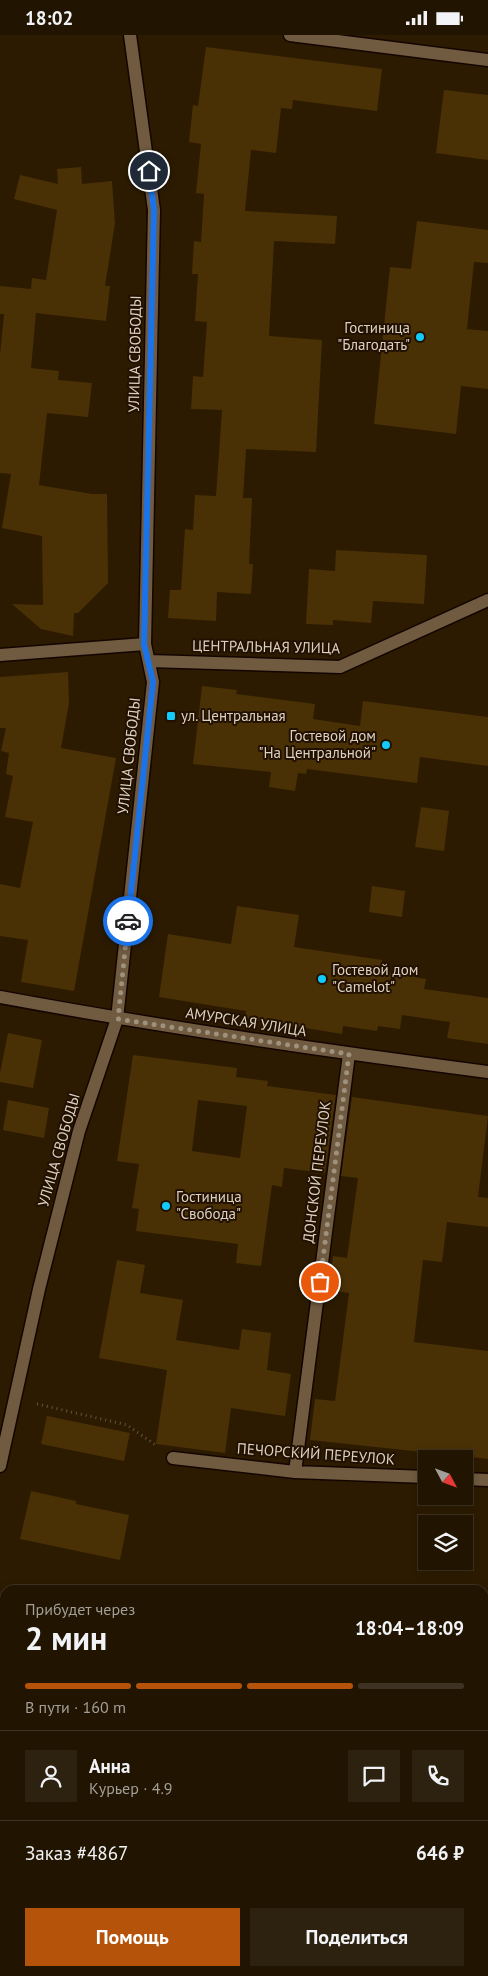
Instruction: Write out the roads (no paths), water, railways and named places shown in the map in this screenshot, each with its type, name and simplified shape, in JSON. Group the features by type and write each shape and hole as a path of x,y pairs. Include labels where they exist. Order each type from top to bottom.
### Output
{"street":[{"name":"УЛИЦА СВОБОДЫ","path":"0,1466 39,1289 79,1131 118,1019 153,682 144,644 154,210 130,35"},
{"path":"290,35 488,60"},
{"name":"ЦЕНТРАЛЬНАЯ УЛИЦА","path":"149,661 340,667 488,600"},
{"path":"0,655 144,644"},
{"name":"АМУРСКАЯ УЛИЦА","path":"0,997 118,1019 349,1054 488,1072"},
{"name":"ДОНСКОЙ ПЕРЕУЛОК","path":"295,1472 349,1054"},
{"name":"ПЕЧОРСКИЙ ПЕРЕУЛОК","path":"174,1458 295,1472 418,1477"},
{"path":"473,1479 488,1480"}],"place":[{"name":"Гостиница \"Благодать\"","path":"420,337"},
{"name":"ул. Центральная","path":"171,716"},
{"name":"Гостевой дом \"На Центральной\"","path":"386,745"},
{"name":"Гостевой дом \"Camelot\"","path":"322,979"},
{"name":"Гостиница \"Свобода\"","path":"166,1206"}]}
